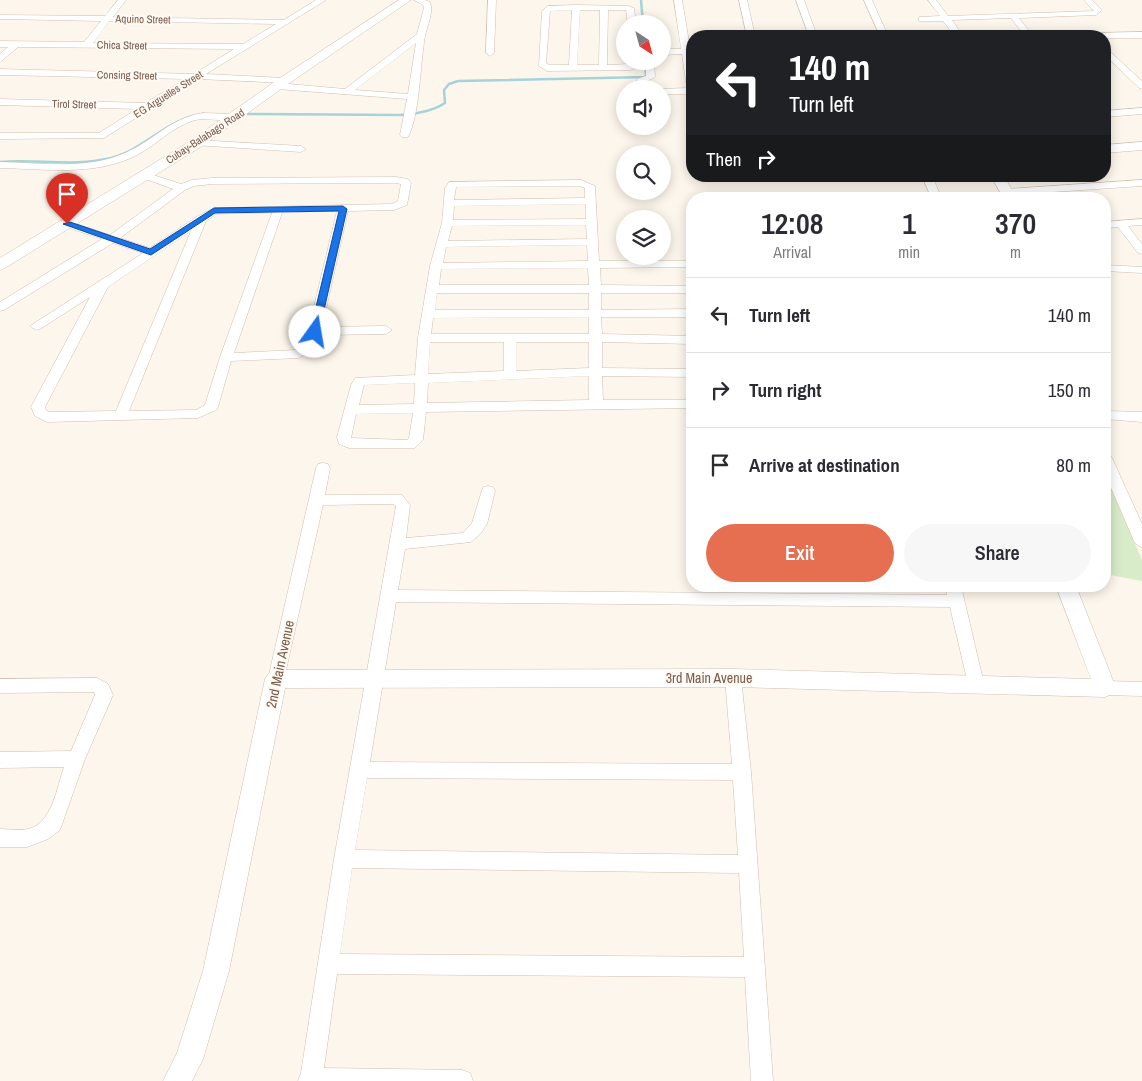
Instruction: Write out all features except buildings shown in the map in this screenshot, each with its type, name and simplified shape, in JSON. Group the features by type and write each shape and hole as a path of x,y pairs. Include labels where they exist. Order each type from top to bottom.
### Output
{"main road":[{"name":"Cubay-Balabago Road","path":"0,265 197,143 280,84 406,0"}],"street":[{"path":"87,44 122,0"},
{"name":"EG Arguelles Street","path":"0,136 101,136 195,76 322,0"},
{"path":"405,135 421,35 428,6 418,0"},
{"path":"490,53 492,0"},
{"path":"678,0 686,37"},
{"path":"743,0 750,30"},
{"path":"800,0 811,30"},
{"path":"868,0 881,30"},
{"path":"932,0 954,30"},
{"path":"922,19 1096,13 1098,10 1088,0"},
{"path":"616,67 547,68 542,64 547,9 588,5 630,9 631,15"},
{"path":"573,67 576,7"},
{"path":"603,67 604,7"},
{"path":"1013,16 1024,30"},
{"name":"Aquino Street","path":"0,17 286,22"},
{"path":"345,93 421,35"},
{"path":"1111,36 1142,35"},
{"name":"Chica Street","path":"0,44 244,47"},
{"path":"0,59 16,44"},
{"path":"671,52 686,51"},
{"path":"1111,56 1142,86"},
{"path":"643,80 651,77 651,70"},
{"name":"Consing Street","path":"0,72 195,76 280,84 345,93 412,97"},
{"path":"671,91 686,90"},
{"name":"Tirol Street","path":"0,102 148,106"},
{"path":"1111,112 1142,112"},
{"path":"0,165 111,162 134,153 187,120 200,116 241,113"},
{"path":"1111,143 1142,140"},
{"path":"197,143 301,150"},
{"path":"1111,149 1142,146"},
{"path":"144,175 181,188"},
{"path":"0,307 111,239 192,182 404,180 406,183 403,203 399,206 343,209 221,209 214,211 104,284 36,326"},
{"path":"596,404 596,372 596,338 596,312 591,188 586,183 460,183 451,186 447,223 436,266 424,338 422,378 420,408 416,440 410,444 349,443 344,441 360,381 422,378 596,372 686,373"},
{"path":"1050,192 1142,183"},
{"path":"450,203 592,201"},
{"path":"226,357 299,354 311,346 343,209"},
{"path":"104,284 38,407 40,413 47,417 198,414 207,411 212,407 226,357 278,210"},
{"path":"121,415 202,218"},
{"path":"447,223 591,222"},
{"path":"1111,225 1142,222"},
{"path":"67,224 151,252"},
{"path":"1120,224 1142,251"},
{"path":"443,244 592,242"},
{"path":"436,266 686,264"},
{"path":"1111,268 1142,270"},
{"path":"433,289 686,289"},
{"path":"429,314 596,312 686,314"},
{"path":"535,339 536,313"},
{"path":"315,332 386,330"},
{"path":"424,338 686,340"},
{"path":"510,338 510,375"},
{"path":"351,410 596,404 686,404"},
{"path":"1111,415 1142,417"},
{"name":"2nd Main Avenue","path":"177,1081 189,1059 216,971 276,679 323,468"},
{"path":"1111,471 1142,540"},
{"path":"398,544 466,538 473,534 478,529 488,491"},
{"path":"317,500 397,499 403,505 344,859 330,964 312,1074 309,1080 462,1081"},
{"path":"1068,592 1105,688"},
{"path":"388,596 954,594 976,684"},
{"name":"3rd Main Avenue","path":"276,679 374,677 732,678 1142,689"},
{"path":"732,678 742,772 762,1081"},
{"path":"0,686 97,685 102,689 104,695 76,759 53,824 41,833 27,838 0,838"},
{"path":"0,760 76,759"},
{"path":"359,770 742,772"},
{"path":"344,859 748,864"},
{"path":"330,964 755,967"}],"green space":[{"path":"1111,487 1142,560 1142,581 1111,575"}],"waterway":[{"path":"641,0 642,15"},
{"path":"242,114 413,114 445,103 444,90 449,84 458,81 646,77 646,70"},
{"path":"0,162 84,162 111,158 133,149 172,125 193,116"}],"route":[{"path":"67,224 151,252 208,214 221,209 343,209 315,332"}]}
